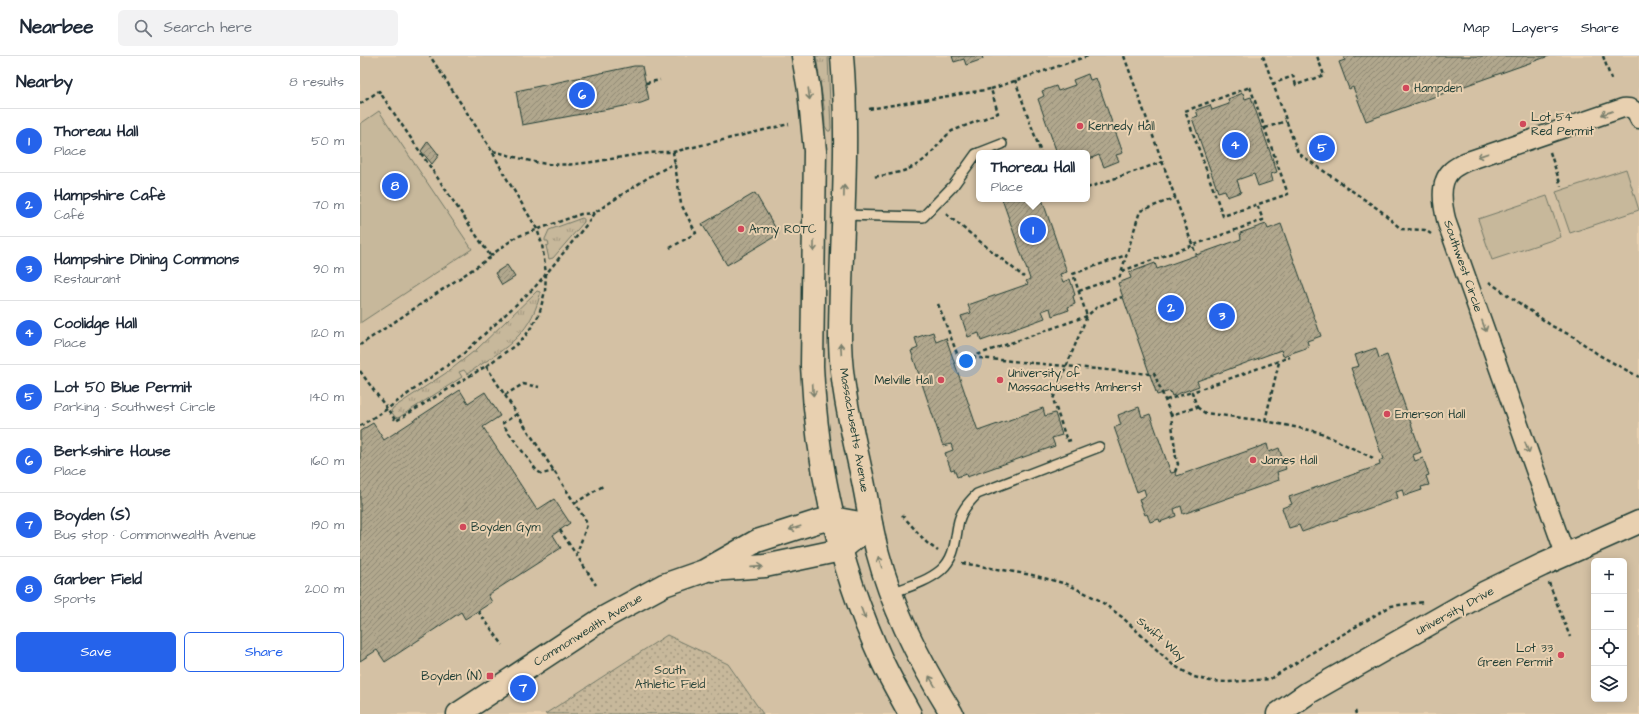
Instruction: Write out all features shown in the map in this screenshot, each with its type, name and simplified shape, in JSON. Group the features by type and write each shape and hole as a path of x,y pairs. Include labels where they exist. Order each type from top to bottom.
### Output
{"main road":[{"path":"802,56 809,90 815,151 812,366 813,396 821,462 832,518 841,550 872,636 884,664 910,714"},
{"name":"Massachusetts Avenue","path":"842,56 845,112 840,344 845,396 878,554 890,593 922,663 952,714"},
{"name":"Commonwealth Avenue","path":"458,714 605,617 664,585 704,571 757,541 832,518 872,525"},
{"name":"University Drive","path":"1278,714 1308,693 1484,594 1565,554 1639,522"},
{"name":"Commonwealth Avenue","path":"704,571 765,566 841,550 872,525"}],"street":[{"name":"Southwest Circle","path":"1565,554 1447,223 1442,204 1444,188 1450,172 1465,162 1623,108 1629,108 1636,111 1639,118"}],"lane":[{"path":"987,150 1002,144"},
{"path":"843,215 923,217 953,186 976,154"},
{"path":"890,593 932,577 942,569 955,547 961,514 967,503 977,494 1100,447"}],"path":[{"path":"360,371 396,421 486,366 517,344 532,326 543,303 546,274 542,244 537,229 504,174 492,150 430,56"},
{"path":"869,109 991,89 1088,56"},
{"path":"1124,56 1196,255"},
{"path":"1262,56 1298,154"},
{"path":"1272,84 1293,76 1296,85 1324,75 1317,56"},
{"path":"1603,56 1611,79"},
{"path":"646,83 660,80"},
{"path":"1015,80 1040,150"},
{"path":"1250,87 1288,194 1257,204 1223,216 1185,111 1250,87"},
{"path":"872,177 895,174 915,167 924,160 946,135 952,131 998,113 991,89"},
{"path":"360,104 379,91 490,256"},
{"path":"1265,128 1286,121"},
{"path":"492,150 546,164 563,164 658,152 673,152 789,124"},
{"path":"1545,134 1562,186"},
{"path":"670,248 696,233 681,204 673,152"},
{"path":"1090,187 1162,162"},
{"path":"360,426 387,409 463,354 534,288 587,224 594,213 649,177 675,163"},
{"path":"1079,291 1120,276 1140,211 1175,198"},
{"path":"1122,271 1263,220 1257,204"},
{"path":"934,205 1024,277"},
{"path":"360,345 491,257 490,256 516,237 581,214 594,213"},
{"path":"1087,316 1073,274 1126,255"},
{"path":"1070,440 1067,441 1053,399 1087,316 1096,307 1122,296"},
{"path":"938,304 958,356 1066,367 1150,374 1154,373 1171,415 1178,464 1175,472"},
{"path":"968,358 1087,316"},
{"path":"1166,400 1290,357"},
{"path":"1265,422 1279,361"},
{"path":"486,366 583,515 587,525 577,553"},
{"path":"505,395 523,384 539,387"},
{"path":"1192,392 1197,407 1206,412 1319,432 1376,459"},
{"path":"1171,415 1197,407"},
{"path":"517,414 502,423 537,470 542,474 554,471"},
{"path":"575,503 603,486"},
{"path":"902,515 927,544 943,555"},
{"path":"560,530 577,553 596,585"},
{"name":"Swift Way","path":"957,562 1032,575 1067,584 1099,600 1122,617 1173,665 1194,677 1210,681 1228,682 1270,680 1318,649 1391,606"},
{"path":"1548,579 1570,637"},
{"path":"478,611 503,645"}],"shaded area":[{"name":"University of Massachusetts Amherst","path":"360,56 1639,56 1639,714 360,714"}],"green space":[{"path":"816,56 828,56 830,131 828,131 825,126 824,107"},
{"path":"379,111 472,249 360,323 360,124"},
{"path":"1626,169 1639,210 1570,233 1556,192"},
{"path":"1547,196 1561,237 1492,260 1478,219"},
{"path":"582,218 584,219 584,222 553,258 549,259 546,246 549,245 548,241 545,241 545,239 549,230"},
{"path":"537,291 540,292 540,295 529,322 521,333 503,350 467,374 464,370 459,372 462,377 398,418 395,417 391,411 393,408 449,371 473,352 476,352 476,350"},
{"name":"South Athletic Field","path":"667,635 728,664 763,714 545,714"}],"building":[{"path":"952,56 982,56 983,59 966,65 964,59 954,62"},
{"name":"Hampden","path":"1343,56 1549,56 1366,121 1353,87 1349,89 1339,62 1345,60"},
{"path":"634,66 642,66 649,100 641,103 522,125 516,91"},
{"name":"Kennedy Hall","path":"1088,74 1090,80 1096,78 1123,153 1116,155 1119,161 1104,167 1099,155 1090,159 1090,150 1056,150 1038,99 1044,96 1042,91 1056,86 1058,91 1075,85 1073,80"},
{"path":"1243,93 1245,99 1251,97 1277,172 1271,174 1273,181 1258,186 1254,174 1237,180 1241,192 1227,197 1225,190 1218,192 1192,118 1198,116 1196,110 1210,105 1212,110 1229,104 1228,99"},
{"path":"428,141 439,155 432,164 421,151"},
{"name":"Army ROTC","path":"755,193 779,234 727,265 702,224"},
{"path":"1003,202 1043,202 1067,272 1060,274 1063,282 1070,279 1075,295 1073,296 1075,304 1068,307 1069,310 1052,316 1050,308 1042,311 1045,318 981,341 979,333 968,337 961,316 971,313 968,305 1028,284 1026,281 1030,279"},
{"path":"1266,224 1268,229 1281,224 1321,336 1307,341 1309,347 1283,356 1281,350 1197,381 1199,386 1172,396 1170,391 1157,395 1118,283 1131,278 1129,273 1155,263 1157,269 1241,239 1240,233"},
{"path":"507,265 515,277 502,285 495,273"},
{"name":"Melville Hall","path":"933,332 936,342 946,338 978,431 1043,408 1045,416 1055,413 1062,435 1052,438 1055,446 967,477 966,474 957,477 954,469 951,470 945,453 953,450 951,444 943,446 911,351 918,348 915,338"},
{"name":"Emerson Hall","path":"1376,348 1379,358 1387,355 1421,452 1413,455 1415,461 1423,458 1429,475 1426,476 1429,485 1421,487 1422,490 1404,496 1402,489 1396,491 1398,498 1302,532 1299,525 1289,528 1282,508 1292,504 1289,497 1380,465 1379,461 1383,459 1351,368 1359,366 1355,355"},
{"name":"Boyden Gym","path":"460,390 468,403 485,392 500,416 483,427 537,510 554,499 570,523 553,535 561,548 488,595 492,602 465,619 461,612 385,662 377,650 360,661 360,431 373,423 384,440"},
{"name":"James Hall","path":"1139,407 1142,417 1150,414 1171,473 1175,472 1177,476 1267,444 1269,452 1279,448 1286,469 1277,472 1279,480 1183,514 1181,506 1174,509 1176,516 1160,522 1159,519 1150,522 1147,514 1145,515 1139,499 1146,496 1144,489 1137,492 1114,427 1121,425 1118,415"}],"place":[{"name":"Hampden","path":"1406,88"},
{"name":"Berkshire House","path":"582,95"},
{"name":"Lot 54 Red Permit","path":"1523,124"},
{"name":"Kennedy Hall","path":"1080,126"},
{"name":"Coolidge Hall","path":"1235,145"},
{"name":"Lot 50 Blue Permit","path":"1322,148"},
{"name":"Garber Field","path":"395,186"},
{"name":"Army ROTC","path":"741,229"},
{"name":"Thoreau Hall","path":"1033,230"},
{"name":"Hampshire Cafè","path":"1171,308"},
{"name":"Hampshire Dining Commons","path":"1222,316"},
{"name":"Melville Hall","path":"941,380"},
{"name":"University of Massachusetts Amherst","path":"1000,380"},
{"name":"Emerson Hall","path":"1387,414"},
{"name":"James Hall","path":"1253,460"},
{"name":"Boyden Gym","path":"463,527"},
{"name":"Lot 33 Green Permit","path":"1561,655"},
{"name":"Boyden (N)","path":"490,676"},
{"name":"Boyden (S)","path":"523,688"}]}
